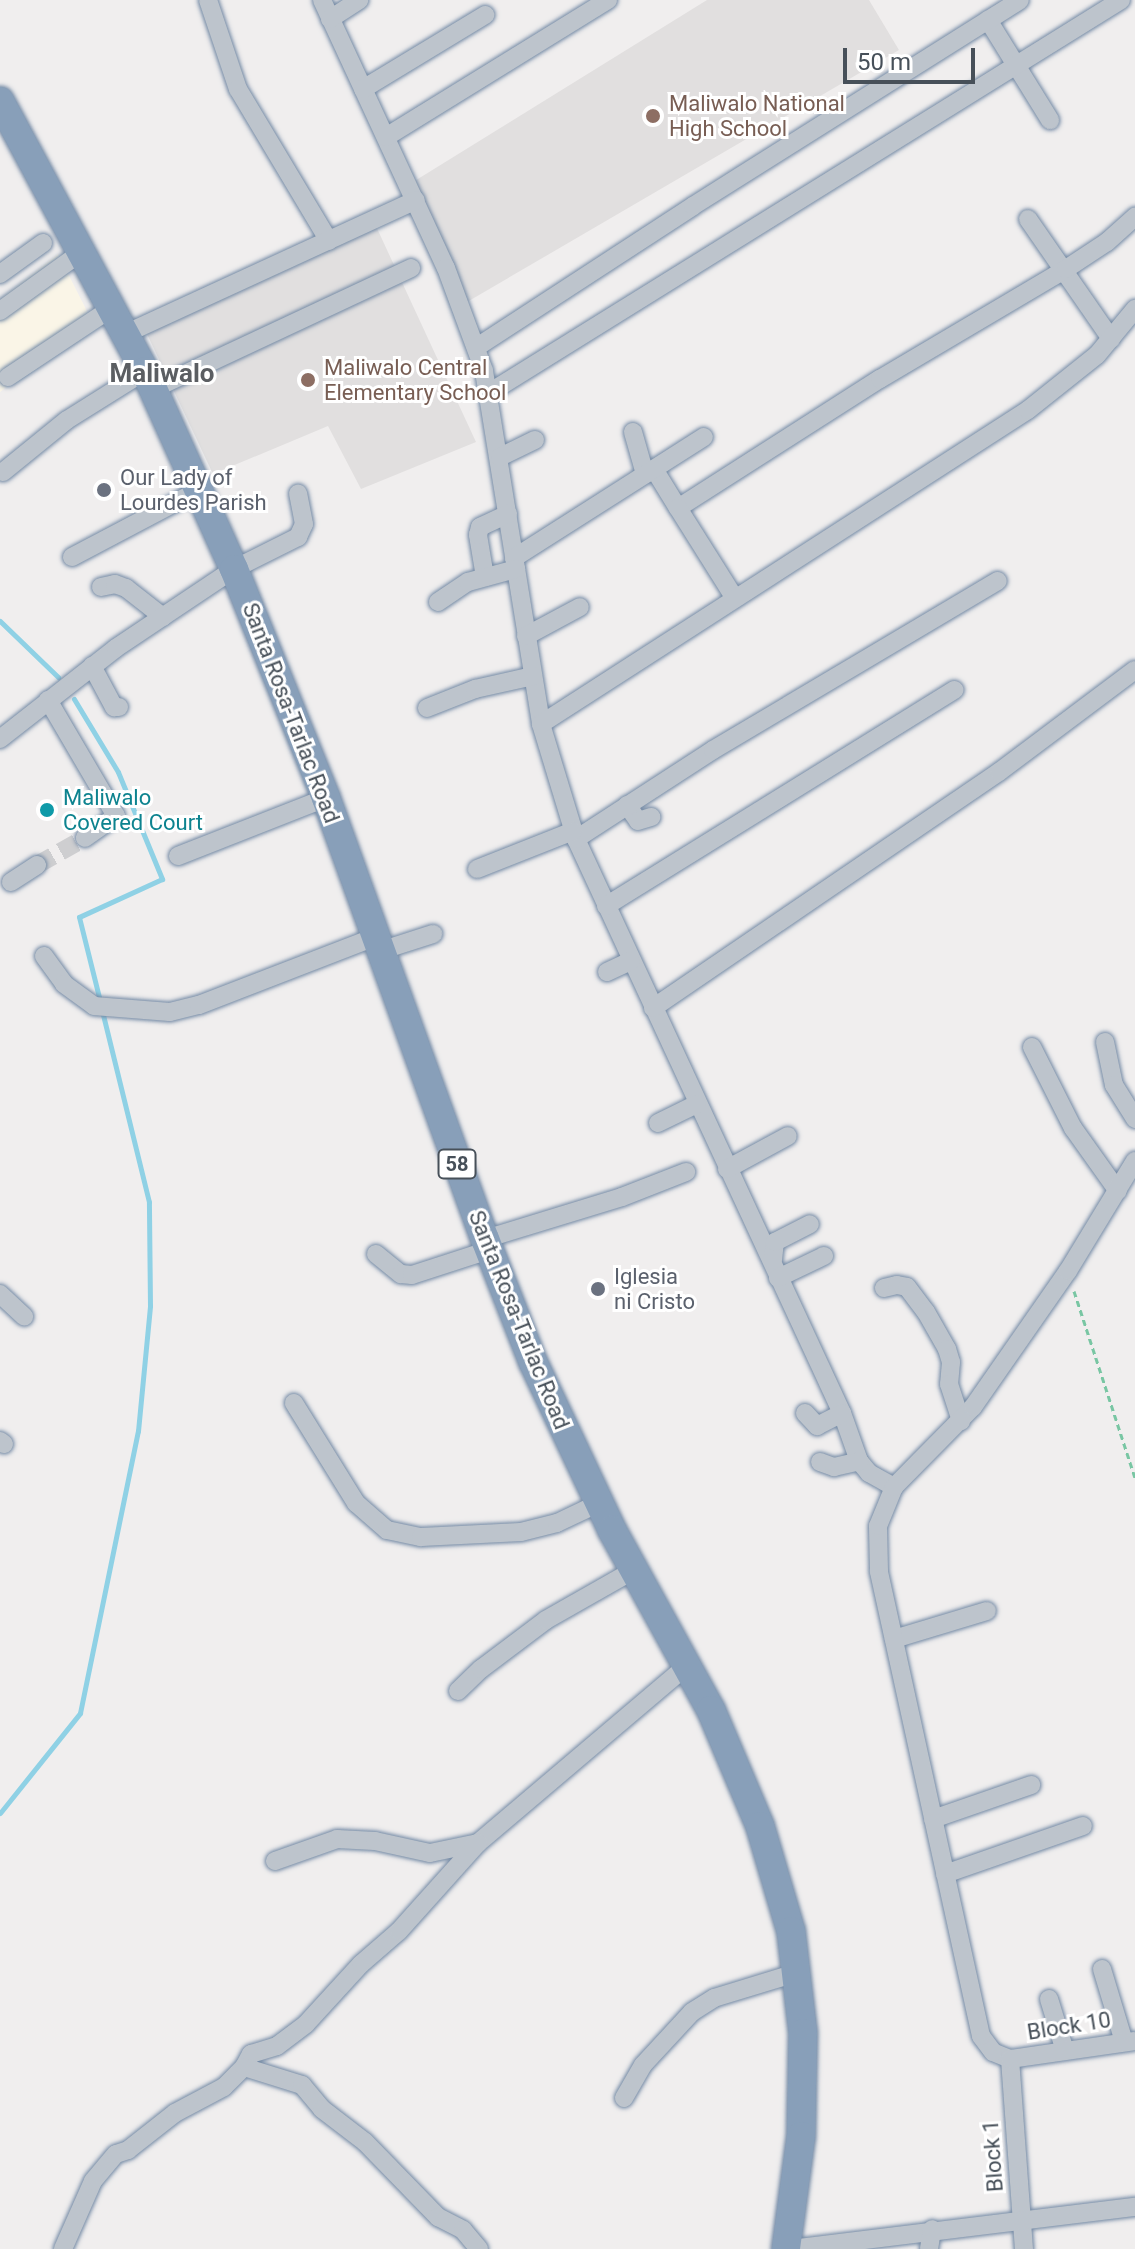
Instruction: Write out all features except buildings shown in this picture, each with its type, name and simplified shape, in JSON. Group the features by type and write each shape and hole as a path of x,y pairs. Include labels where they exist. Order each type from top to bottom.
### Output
{"highway":[{"name":"Santa Rosa-Tarlac Road","path":"0,101 83,251 149,380 234,569 326,798 487,1245 533,1362 599,1503 711,1710 760,1826 791,1931 803,2033 801,2136 788,2249"}],"street":[{"path":"208,0 238,89 329,241"},
{"path":"322,0 416,200 477,347 500,457 541,724 574,835 842,1413 859,1461 869,1473 894,1487"},
{"path":"330,19 359,0"},
{"path":"386,137 608,0"},
{"path":"477,347 1020,0"},
{"path":"489,393 1121,0"},
{"path":"363,89 485,15"},
{"path":"988,20 1050,120"},
{"path":"125,334 416,200"},
{"path":"678,508 880,379 1066,269 1107,242 1135,217"},
{"path":"1028,219 1066,269 1111,339"},
{"path":"0,274 43,243"},
{"path":"0,281 8,305 83,251"},
{"path":"3,472 67,420 149,380 411,268"},
{"path":"8,377 112,308"},
{"path":"541,724 1028,410 1075,376 1135,309"},
{"path":"633,432 649,472 678,508 734,597"},
{"path":"438,602 468,582 515,563 704,437"},
{"path":"500,457 535,440"},
{"path":"72,557 199,490"},
{"path":"0,738 92,666 234,569 298,537 304,524 298,494"},
{"path":"485,577 478,535 480,527 508,514"},
{"path":"477,869 574,835 998,581"},
{"path":"101,587 115,584 126,588 163,617"},
{"path":"526,636 580,607"},
{"path":"92,666 114,707 119,707"},
{"path":"653,1008 999,772 1135,670"},
{"path":"427,708 475,689 533,676"},
{"path":"606,906 954,690"},
{"path":"48,700 116,816 85,838"},
{"path":"178,856 326,798"},
{"path":"627,805 638,821 651,817"},
{"path":"11,882 37,865"},
{"path":"44,956 64,984 94,1006 170,1012 378,944 433,934"},
{"path":"607,972 631,961"},
{"path":"1105,1042 1114,1085 1135,1119"},
{"path":"1032,1047 1073,1128 1118,1191"},
{"path":"658,1123 697,1104"},
{"path":"727,1169 788,1136"},
{"path":"1010,2059 993,2052 981,2036 894,1639 877,1548 878,1526 894,1487 961,1421 1068,1271 1135,1161"},
{"path":"376,1254 401,1274 412,1275 686,1172"},
{"path":"774,1270 775,1242 810,1224"},
{"path":"774,1270 824,1256"},
{"path":"884,1288 897,1285 907,1287 926,1312 947,1349 951,1362 949,1384 961,1421"},
{"path":"0,1294 24,1316"},
{"path":"294,1403 356,1503 387,1530 421,1537 521,1532 557,1523 599,1503"},
{"path":"805,1413 817,1426 842,1413"},
{"path":"820,1462 834,1467 859,1461"},
{"path":"458,1691 546,1620 634,1570"},
{"path":"894,1639 987,1611"},
{"path":"63,2249 93,2181 116,2154 128,2150 175,2113 224,2087 244,2067 251,2054 277,2046 306,2024 361,1964 399,1931 478,1843 687,1666"},
{"path":"933,1819 1031,1785"},
{"path":"945,1874 1083,1826"},
{"path":"275,1861 337,1839 375,1841 430,1853 478,1843"},
{"path":"1102,1969 1129,2041"},
{"path":"624,2098 643,2065 692,2012 714,1998 796,1973"},
{"path":"1049,1999 1065,2051"},
{"name":"Block 10","path":"1010,2059 1129,2041"},
{"name":"Block 1","path":"1010,2059 1024,2249"},
{"path":"244,2067 302,2085 322,2109 365,2142 438,2217 463,2230 479,2249"},
{"path":"788,2249 932,2229 1022,2222 1135,2207"},
{"path":"929,2249 932,2229"}],"path":[{"path":"1068,1271 1135,1478"}],"shaded area":[{"name":"Maliwalo National High School","path":"707,0 869,0 899,50 467,302 413,182"},
{"name":"Maliwalo Central Elementary School","path":"375,224 476,442 361,489 328,426 213,474 147,334"},
{"path":"58,254 92,321 0,392 0,299"}],"waterway":[{"path":"0,621 58,677"},
{"path":"74,699 118,772 162,879 79,917 100,1001"},
{"path":"0,1813 80,1713 138,1431 150,1306 149,1202 102,1010"}],"tunnel":[{"path":"37,865 85,838"}],"place":[{"name":"Maliwalo National High School","path":"653,116"},
{"name":"Maliwalo Central Elementary School","path":"308,380"},
{"name":"Our Lady of Lourdes Parish","path":"104,490"},
{"name":"Maliwalo Covered Court","path":"47,810"},
{"name":"Iglesia ni Cristo","path":"598,1289"}],"district":[{"name":"Maliwalo","path":"162,374"}]}
